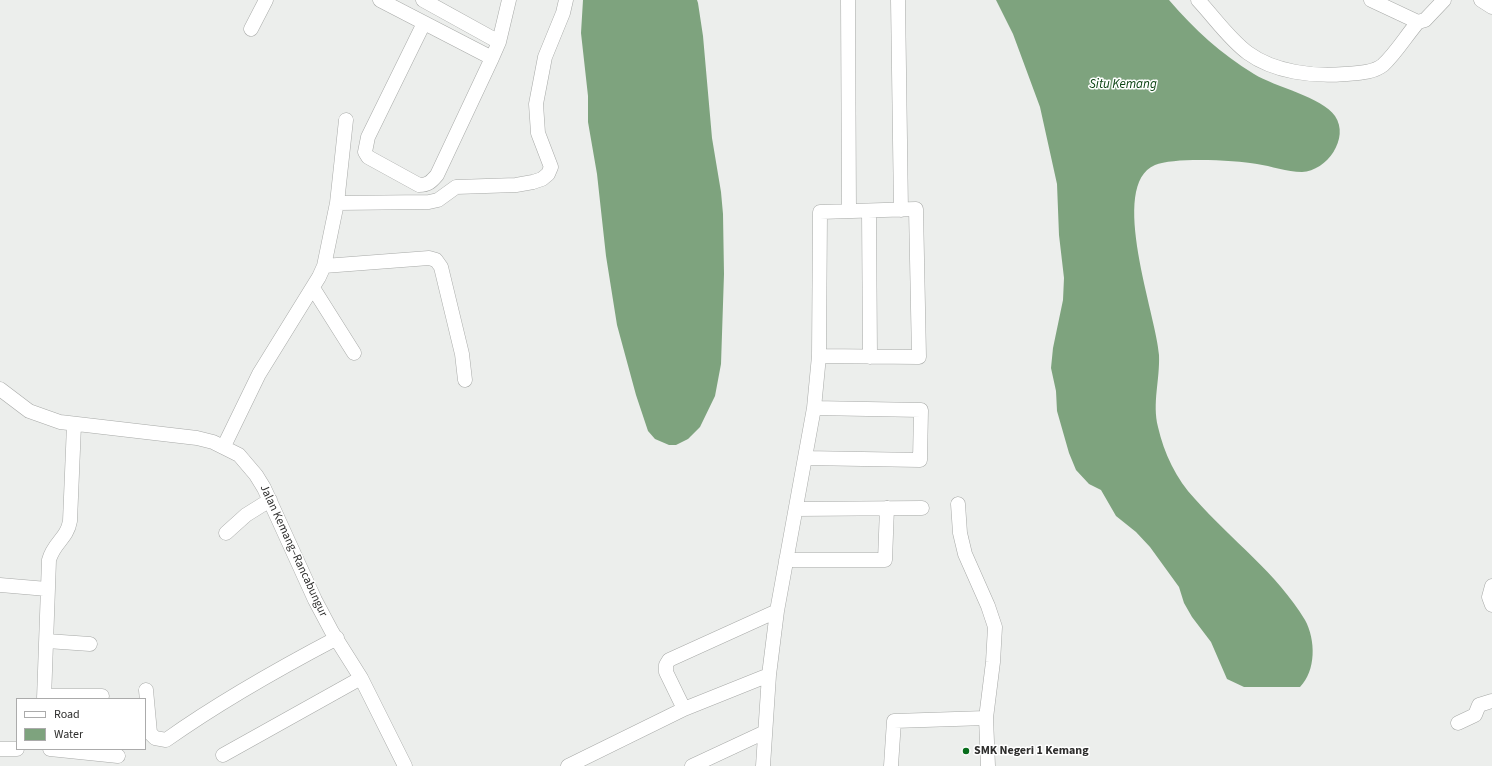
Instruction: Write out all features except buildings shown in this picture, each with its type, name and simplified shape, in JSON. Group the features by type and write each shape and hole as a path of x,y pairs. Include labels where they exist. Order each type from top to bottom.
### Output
{"street":[{"path":"251,29 266,0"},
{"path":"380,0 492,58"},
{"path":"424,24 368,137 365,152 368,157 419,185 431,183 437,175 499,42 509,0"},
{"path":"337,203 429,202 438,200 456,187 516,185 542,179 548,174 551,167 538,133 536,104 545,57 563,13 566,0"},
{"path":"848,0 849,211"},
{"path":"898,0 901,210"},
{"path":"1198,0 1248,53 1261,61 1316,75 1339,75 1375,70 1383,65 1393,54 1418,22 1425,20 1444,0"},
{"path":"1371,0 1418,22"},
{"path":"1481,0 1492,7"},
{"path":"427,1 499,42"},
{"path":"224,446 260,374 313,288 324,266 337,203 346,120"},
{"path":"763,766 769,674 777,611 814,408 819,356 820,212 916,209 919,356 819,356"},
{"path":"869,211 870,357"},
{"path":"324,266 429,258 436,260 441,267 462,354 465,380"},
{"path":"313,288 354,353"},
{"name":"Jalan Kemang–Rancabungur","path":"0,389 30,411 44,417 74,425 197,438 224,446 239,455 256,475 270,500 306,582 332,632 361,678 406,766"},
{"path":"805,458 920,460 921,410 814,408"},
{"path":"74,425 70,522 68,531 51,551 49,560 44,698 102,696"},
{"path":"226,533 246,516 270,500"},
{"path":"958,504 960,532 965,554 988,606 994,627 994,662 986,718 988,766"},
{"path":"786,560 885,560 887,508"},
{"path":"796,509 922,508"},
{"path":"0,585 48,589"},
{"path":"1492,586 1489,597 1492,605"},
{"path":"684,709 666,672 666,665 669,660 777,611"},
{"path":"146,690 150,733 155,738 166,740 202,714 266,676 337,638"},
{"path":"47,641 90,644"},
{"path":"568,766 684,709 769,674"},
{"path":"223,755 361,678"},
{"path":"1458,723 1475,715 1479,705 1492,702"},
{"path":"891,766 894,721 986,718"},
{"path":"692,766 765,732"},
{"path":"0,749 16,749"},
{"path":"60,750 118,756"}],"water":[{"path":"583,0 697,0 698,3 703,36 712,138 723,214 724,274 721,364 715,396 700,427 688,439 676,445 669,445 655,439 648,431 636,395 617,325 606,256 597,174 588,122 588,96 581,33"},
{"name":"Situ Kemang","path":"996,0 1169,0 1198,31 1230,58 1263,79 1320,103 1329,109 1335,116 1339,125 1340,134 1334,152 1320,166 1311,170 1296,172 1257,164 1220,160 1164,162 1155,165 1141,177 1135,198 1135,224 1138,253 1159,355 1156,418 1167,456 1188,491 1281,587 1305,620 1309,628 1313,655 1309,673 1300,687 1244,687 1227,679 1211,642 1192,617 1184,603 1179,587 1150,547 1136,532 1116,516 1101,490 1089,484 1076,470 1069,453 1057,411 1056,391 1051,368 1053,348 1063,300 1064,278 1059,235 1057,184 1040,107 1013,34"}],"place":[{"name":"SMK Negeri 1 Kemang","path":"966,751"}]}
